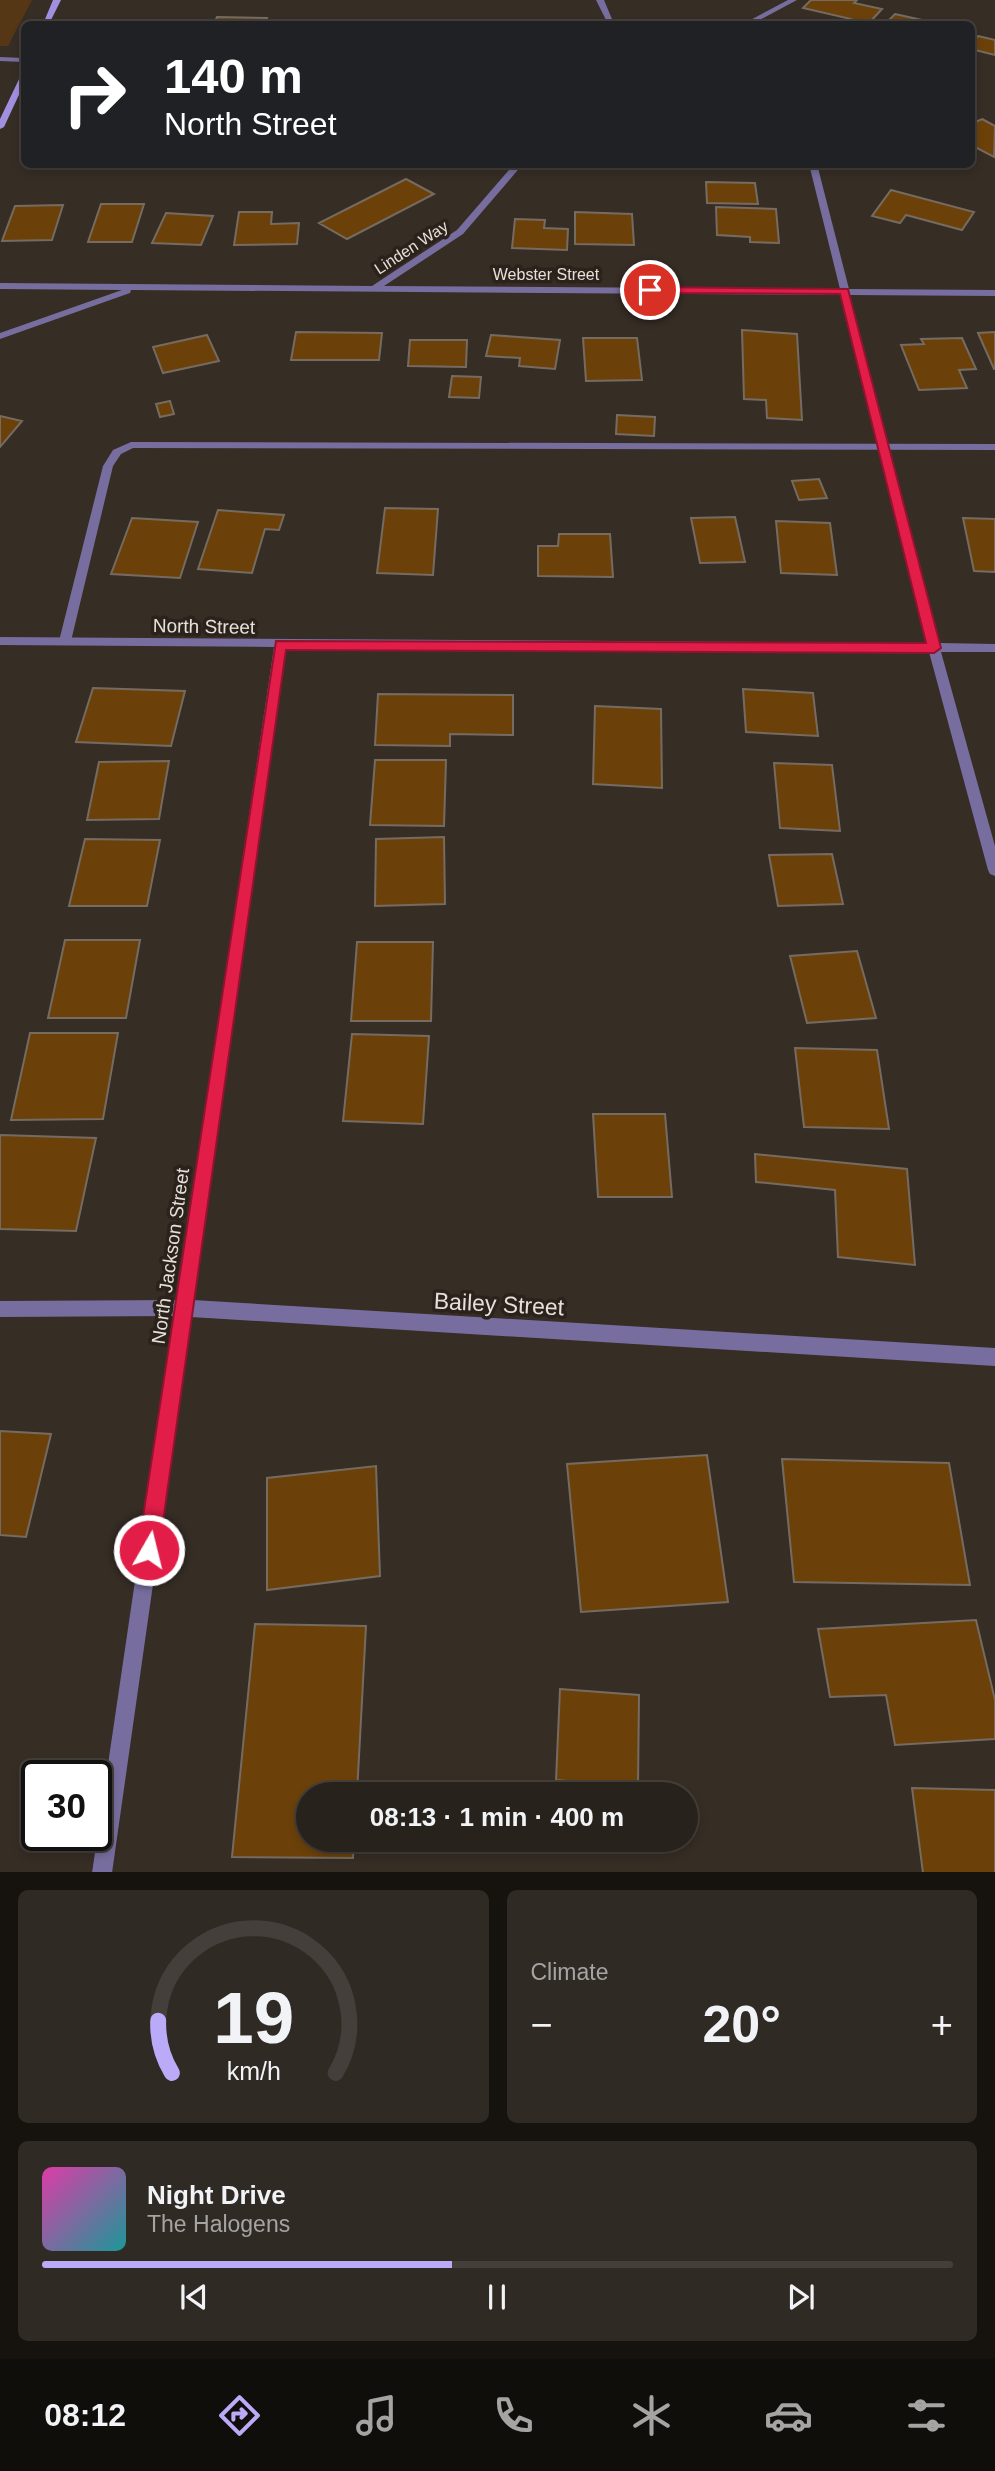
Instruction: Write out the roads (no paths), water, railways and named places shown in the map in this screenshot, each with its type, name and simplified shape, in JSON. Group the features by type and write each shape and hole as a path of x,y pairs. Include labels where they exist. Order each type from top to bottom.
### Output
{"street":[{"path":"47,21 57,0"},
{"path":"600,0 610,21"},
{"path":"753,21 793,0"},
{"path":"0,59 21,60"},
{"path":"0,127 21,83"},
{"name":"Linden Way","path":"373,289 460,232 516,168"},
{"path":"814,168 934,648 995,870"},
{"name":"Webster Street","path":"0,286 995,293"},
{"name":"Webster Street","path":"0,335 138,288"},
{"path":"65,641 108,466 117,452 131,445 995,447"},
{"name":"North Street","path":"0,641 995,648"},
{"name":"North Jackson Street","path":"102,1872 280,645"},
{"name":"Bailey Street","path":"0,1309 184,1308 995,1357"}]}
